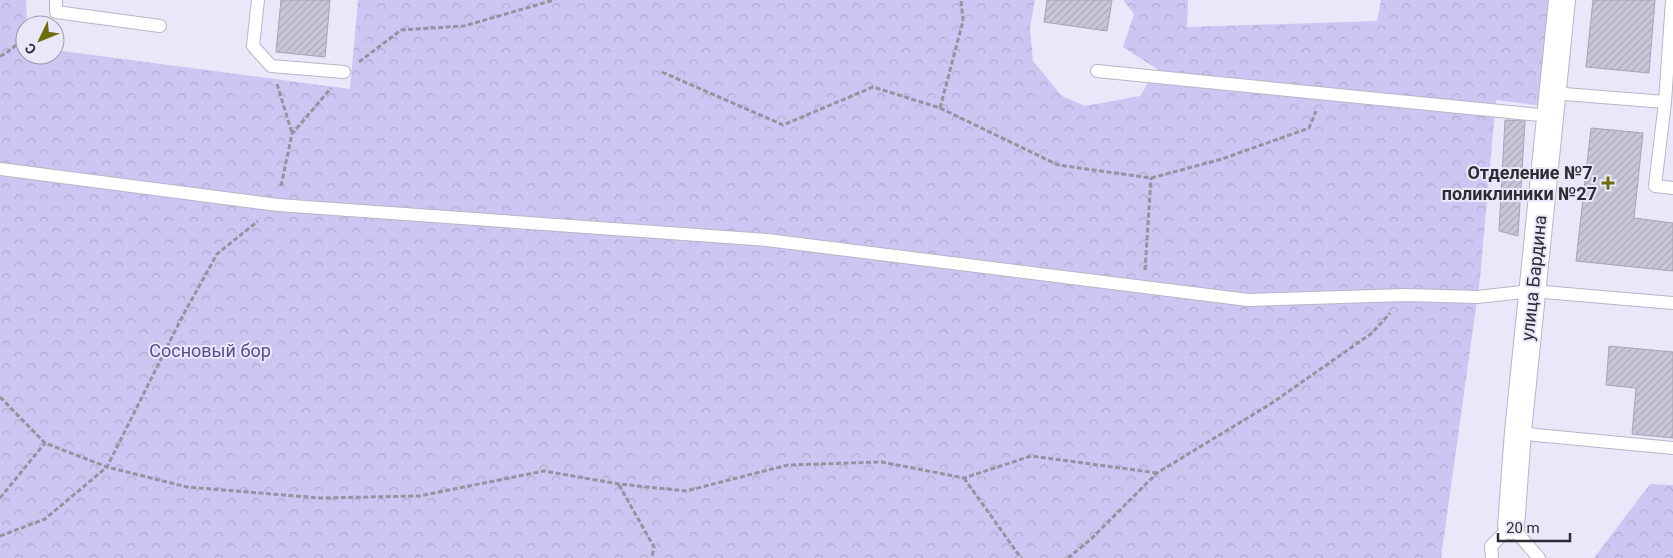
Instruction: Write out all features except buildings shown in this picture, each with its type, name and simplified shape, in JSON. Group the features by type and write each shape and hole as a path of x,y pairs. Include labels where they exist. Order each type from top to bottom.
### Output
{"street":[{"name":"улица Бардина","path":"1511,526 1518,432 1562,0"}],"lane":[{"path":"56,0 56,12 160,26"},
{"path":"258,0 252,46 271,66 344,72"},
{"path":"1672,0 1665,102 1655,186 1673,188"},
{"path":"1097,71 1323,94 1551,104 1665,102"},
{"path":"0,169 278,205 766,240 1248,300 1406,295 1477,297 1532,291 1673,303"},
{"path":"1518,432 1673,448"},
{"path":"1492,558 1491,546 1511,526 1540,558"}],"path":[{"path":"292,134 344,72 402,30 464,26 554,0"},
{"path":"940,108 963,21 960,0"},
{"path":"0,56 15,46"},
{"path":"0,536 45,519 107,468 217,254 278,205 292,134 271,66"},
{"path":"662,72 783,125 873,86 940,108 1058,165 1151,178 1222,159 1309,128 1323,94"},
{"path":"1144,287 1151,178"},
{"path":"1068,558 1091,539 1157,473 1272,403 1372,333 1406,295"},
{"path":"0,397 45,443 107,468 186,487 320,498 419,496 544,472 619,484 686,491 788,465 882,462 964,478 1032,456 1157,473"},
{"path":"0,498 45,443"},
{"path":"964,478 1021,558"},
{"path":"619,484 654,547 652,558"}],"green space":[{"name":"Сосновый бор","path":"0,0 26,0 27,15 15,15 15,65 65,65 65,51 350,89 358,0 1035,0 1030,28 1033,61 1062,96 1085,106 1140,96 1157,69 1123,47 1134,14 1123,0 1188,0 1187,27 1377,21 1381,0 1551,0 1543,106 1496,100 1480,279 1441,558 0,558"},
{"path":"1650,484 1673,485 1673,558 1594,558"}],"place":[{"name":"Отделение №7, поликлиники №27","path":"1608,183"}]}
